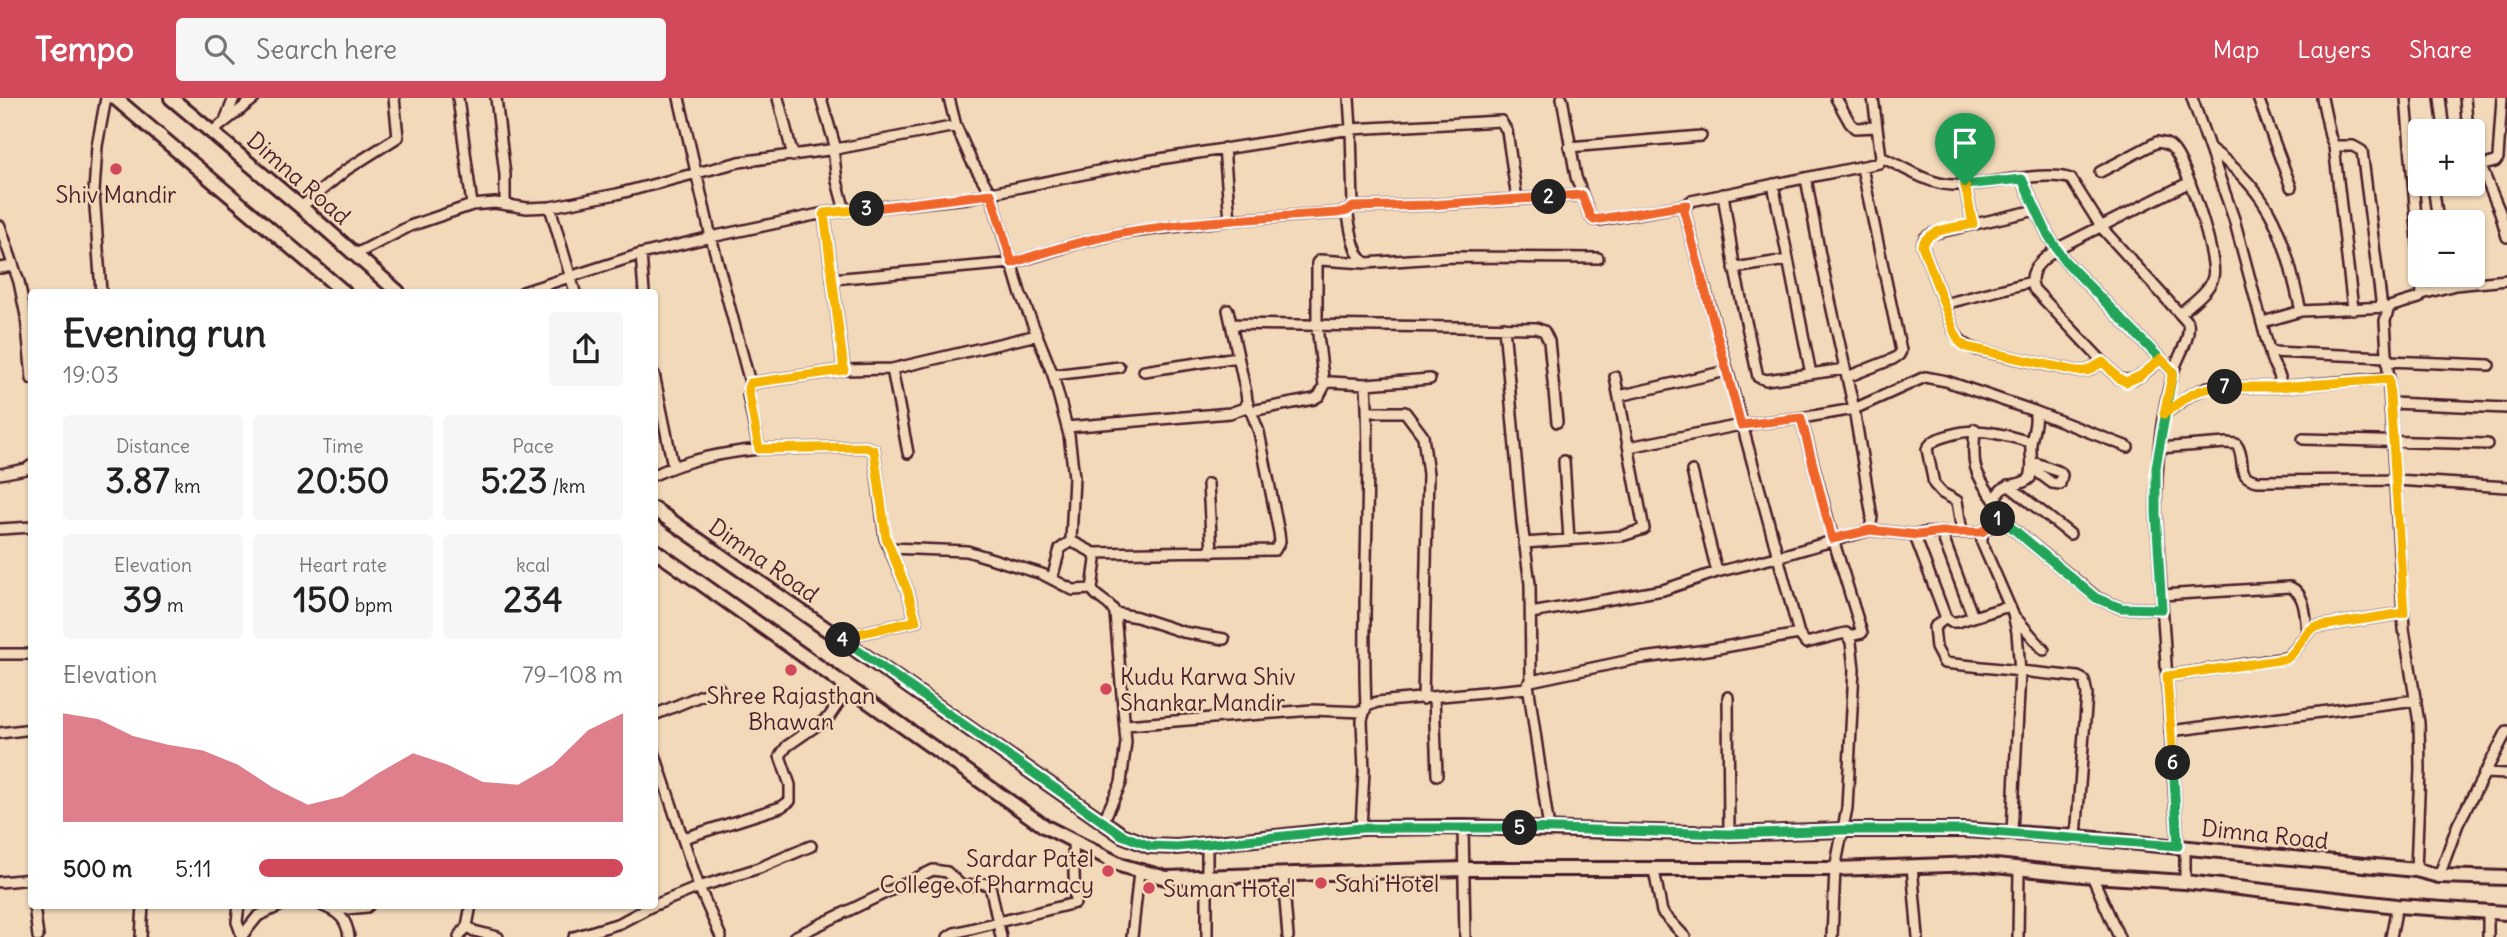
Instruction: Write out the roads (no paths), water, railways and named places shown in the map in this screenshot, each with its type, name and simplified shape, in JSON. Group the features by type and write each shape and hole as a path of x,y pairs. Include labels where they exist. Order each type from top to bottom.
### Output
{"street":[{"path":"101,289 94,192 97,146 106,98"},
{"path":"115,98 340,289"},
{"name":"Dimna Road","path":"171,98 183,103 212,132 394,289"},
{"path":"225,120 234,98"},
{"path":"212,132 255,98"},
{"path":"301,207 346,170 398,136 394,98"},
{"path":"458,98 472,205"},
{"path":"496,98 505,174 505,204"},
{"path":"679,98 711,237 750,383 748,395 759,449"},
{"path":"778,98 793,156"},
{"path":"821,98 834,149 837,181 845,211"},
{"path":"949,98 956,126 971,160 991,194 1012,263 1053,375 1066,426 1074,477 1071,541"},
{"path":"1349,98 1350,209 1357,253 1366,263"},
{"path":"1562,98 1569,148 1582,195 1594,220 1686,205 1691,201 1723,194 1879,163 1881,157 1873,98"},
{"path":"1836,98 1855,128 1877,127"},
{"path":"2192,98 2234,219 2270,352 2280,377 2278,387"},
{"path":"2258,98 2291,187"},
{"path":"2322,98 2334,146 2353,309"},
{"path":"2406,98 2410,119"},
{"path":"2440,98 2443,119"},
{"path":"2465,98 2467,119"},
{"path":"2485,165 2495,162 2498,158 2501,98"},
{"path":"532,289 641,254 824,213 955,200 1147,161 1351,129 1502,121 1507,131 1517,199"},
{"path":"354,255 410,226 472,205 551,207 617,194 739,162 793,156 956,126"},
{"path":"1569,148 1701,136"},
{"path":"2101,172 2157,142 2164,143 2177,153 2190,183 2213,256 2214,274 2212,282 2181,313"},
{"path":"2334,146 2353,146 2362,151 2385,307 2407,656 2416,700 2420,769 2416,870"},
{"path":"1224,148 1230,220"},
{"path":"2210,149 2244,177 2272,215 2287,251 2301,311"},
{"path":"1881,157 1938,183 1965,185 2053,176 2071,178 2102,228 2188,323 2189,331 2173,372 2156,467 2156,513 2170,731 2185,882"},
{"path":"1723,194 1734,268 1758,377 1766,380 1846,373 1893,359 1901,351 1862,168"},
{"path":"1806,178 1854,409 1872,517 1870,530"},
{"path":"2485,178 2500,212 2507,237"},
{"path":"2022,179 2056,249 2173,372"},
{"path":"2161,359 2140,376 2126,382 2118,378 2034,289 2031,274 2056,249 2190,183"},
{"path":"1773,184 1811,374"},
{"path":"1965,185 1973,224"},
{"path":"832,279 1012,263 1122,233 1230,220 1350,209 1582,195"},
{"path":"1686,205 1684,211 1777,557 1799,634 1803,642 1809,643 1841,634 1849,636 1863,633 1832,539 1801,418"},
{"path":"551,207 574,289"},
{"path":"2036,209 1931,234 1925,238 1922,245 1954,331 1966,347 2076,371 2087,371 2103,362"},
{"path":"824,213 844,370"},
{"path":"0,226 19,282 28,337"},
{"path":"641,254 644,289"},
{"path":"1324,386 1317,324 1317,263 1320,260 1366,263 1451,257 1598,258"},
{"path":"1734,268 1788,260"},
{"path":"0,268 13,266"},
{"path":"2485,283 2507,280"},
{"path":"1944,304 2031,282"},
{"path":"2422,287 2422,294"},
{"path":"2263,322 2301,311 2385,307 2413,302 2422,294 2446,287"},
{"path":"1071,541 1094,553 1275,550 1280,541 1259,432 1249,406 1228,310"},
{"path":"1231,324 1536,328 1547,335 1558,422"},
{"path":"1504,327 1528,569 1531,613 1529,685 1549,828"},
{"path":"750,383 844,370 892,369 1037,335"},
{"path":"2270,352 2489,365"},
{"path":"1144,371 1238,357"},
{"path":"1053,375 1119,367"},
{"path":"892,369 908,453"},
{"path":"1619,396 1726,371"},
{"path":"1524,543 1622,536 1644,529 1615,377"},
{"path":"1629,447 1741,425 1854,409 1925,377 1934,377 2034,411 2128,447"},
{"path":"1066,426 1230,414 1249,406 1314,399 1330,382 1366,384 1430,379"},
{"path":"2164,414 2190,395 2207,387 2278,387 2389,379"},
{"path":"1362,828 1370,444 1366,384"},
{"path":"658,393 673,466"},
{"path":"2390,403 2507,408"},
{"path":"1995,502 1997,494 2008,485 2026,482 2033,465 2031,442 2036,417 2034,411"},
{"path":"1368,412 1405,412 1423,436 1428,474 1423,699"},
{"path":"1962,532 1957,501 1942,493 1934,484 1927,449 1939,438 1975,429 2031,442"},
{"path":"1975,429 1973,464 1980,481 1995,502 1999,517 2096,598 2121,608 2162,609"},
{"path":"2303,439 2487,443"},
{"path":"2159,448 2236,444 2242,456 2244,475 2248,479 2258,481 2396,480 2507,487"},
{"path":"658,473 673,466 725,453 759,449 873,449 886,538 908,592 916,621 839,638"},
{"path":"1564,461 1569,540"},
{"path":"0,474 28,468"},
{"path":"1692,471 1717,572"},
{"path":"1208,484 1212,552"},
{"path":"2008,485 2070,534"},
{"name":"Dimna Road","path":"658,512 1122,835 1150,846 1177,847 1362,828 1549,828 1729,834 1965,830 2182,846 2416,870 2439,876 2507,878"},
{"path":"1531,613 1663,590 1717,572 1870,530 1918,535 1982,532 1997,522 1999,517"},
{"path":"0,529 28,527"},
{"path":"1941,532 1973,617"},
{"path":"1982,532 1982,543 2011,610 2017,632 2020,672 2012,832"},
{"path":"1918,535 1917,546 1946,618 1957,622 2011,610"},
{"path":"1052,579 1060,549 1071,541"},
{"path":"889,548 967,551 1042,574 1073,590 1092,589"},
{"path":"658,553 1044,826 1139,872 1166,878 1464,869 1835,869 1976,864 2019,870 2185,882 2397,906 2507,913"},
{"path":"1094,553 1096,560 1092,589 1115,613 1126,725 1121,783 1103,822"},
{"path":"2162,595 2290,587 2297,590 2301,597 2307,631 2299,647 2286,659 2167,676"},
{"path":"2011,610 2044,650"},
{"path":"1115,613 1184,632 1224,639"},
{"path":"2307,631 2322,625 2404,613"},
{"path":"1946,618 1934,627 1936,648 1944,663 2078,677 2084,680 2087,694 2076,837"},
{"path":"1126,725 1312,710 1364,709 1377,702 1434,698 1529,685 1635,659 1799,634"},
{"path":"1832,937 1835,869 1847,808 1854,669 1849,636"},
{"path":"0,654 28,654"},
{"path":"684,838 781,807 790,801 790,785 780,756 787,746 830,717 849,687"},
{"path":"658,713 719,688"},
{"path":"1728,697 1729,834"},
{"path":"1434,698 1437,775"},
{"path":"2170,731 2416,700"},
{"path":"0,733 28,730"},
{"path":"2439,876 2458,824 2506,733"},
{"path":"658,770 699,887 722,937"},
{"path":"2484,773 2507,774"},
{"path":"1463,827 1465,937"},
{"path":"948,937 954,933 1075,903 1073,841"},
{"path":"1207,937 1208,844"},
{"path":"658,904 699,887 759,868 811,846"},
{"path":"1912,866 1918,937"},
{"path":"794,937 933,870 947,872 963,887 986,883 992,889 1001,937"},
{"path":"1654,870 1662,912 1685,937"},
{"path":"2018,937 2019,870"},
{"path":"1132,937 1139,872"},
{"path":"1283,875 1288,937"},
{"path":"2092,876 2119,937"},
{"path":"0,882 28,879"},
{"path":"2391,937 2397,906"},
{"path":"34,909 38,937"},
{"path":"141,937 143,909"},
{"path":"239,909 237,922 241,936"},
{"path":"241,936 258,916 273,909"},
{"path":"336,909 344,918 349,937"},
{"path":"458,937 467,926 470,909"},
{"path":"574,937 620,923 646,909"},
{"path":"2488,911 2488,937"},
{"path":"467,926 474,931 498,937"}],"place":[{"name":"Shiv Mandir","path":"116,169"},
{"name":"Shree Rajasthan Bhawan","path":"791,670"},
{"name":"Kudu Karwa Shiv Shankar Mandir","path":"1106,689"},
{"name":"Sardar Patel College of Pharmacy","path":"1108,871"},
{"name":"Sahi Hotel","path":"1321,883"},
{"name":"Suman Hotel","path":"1149,888"}]}
